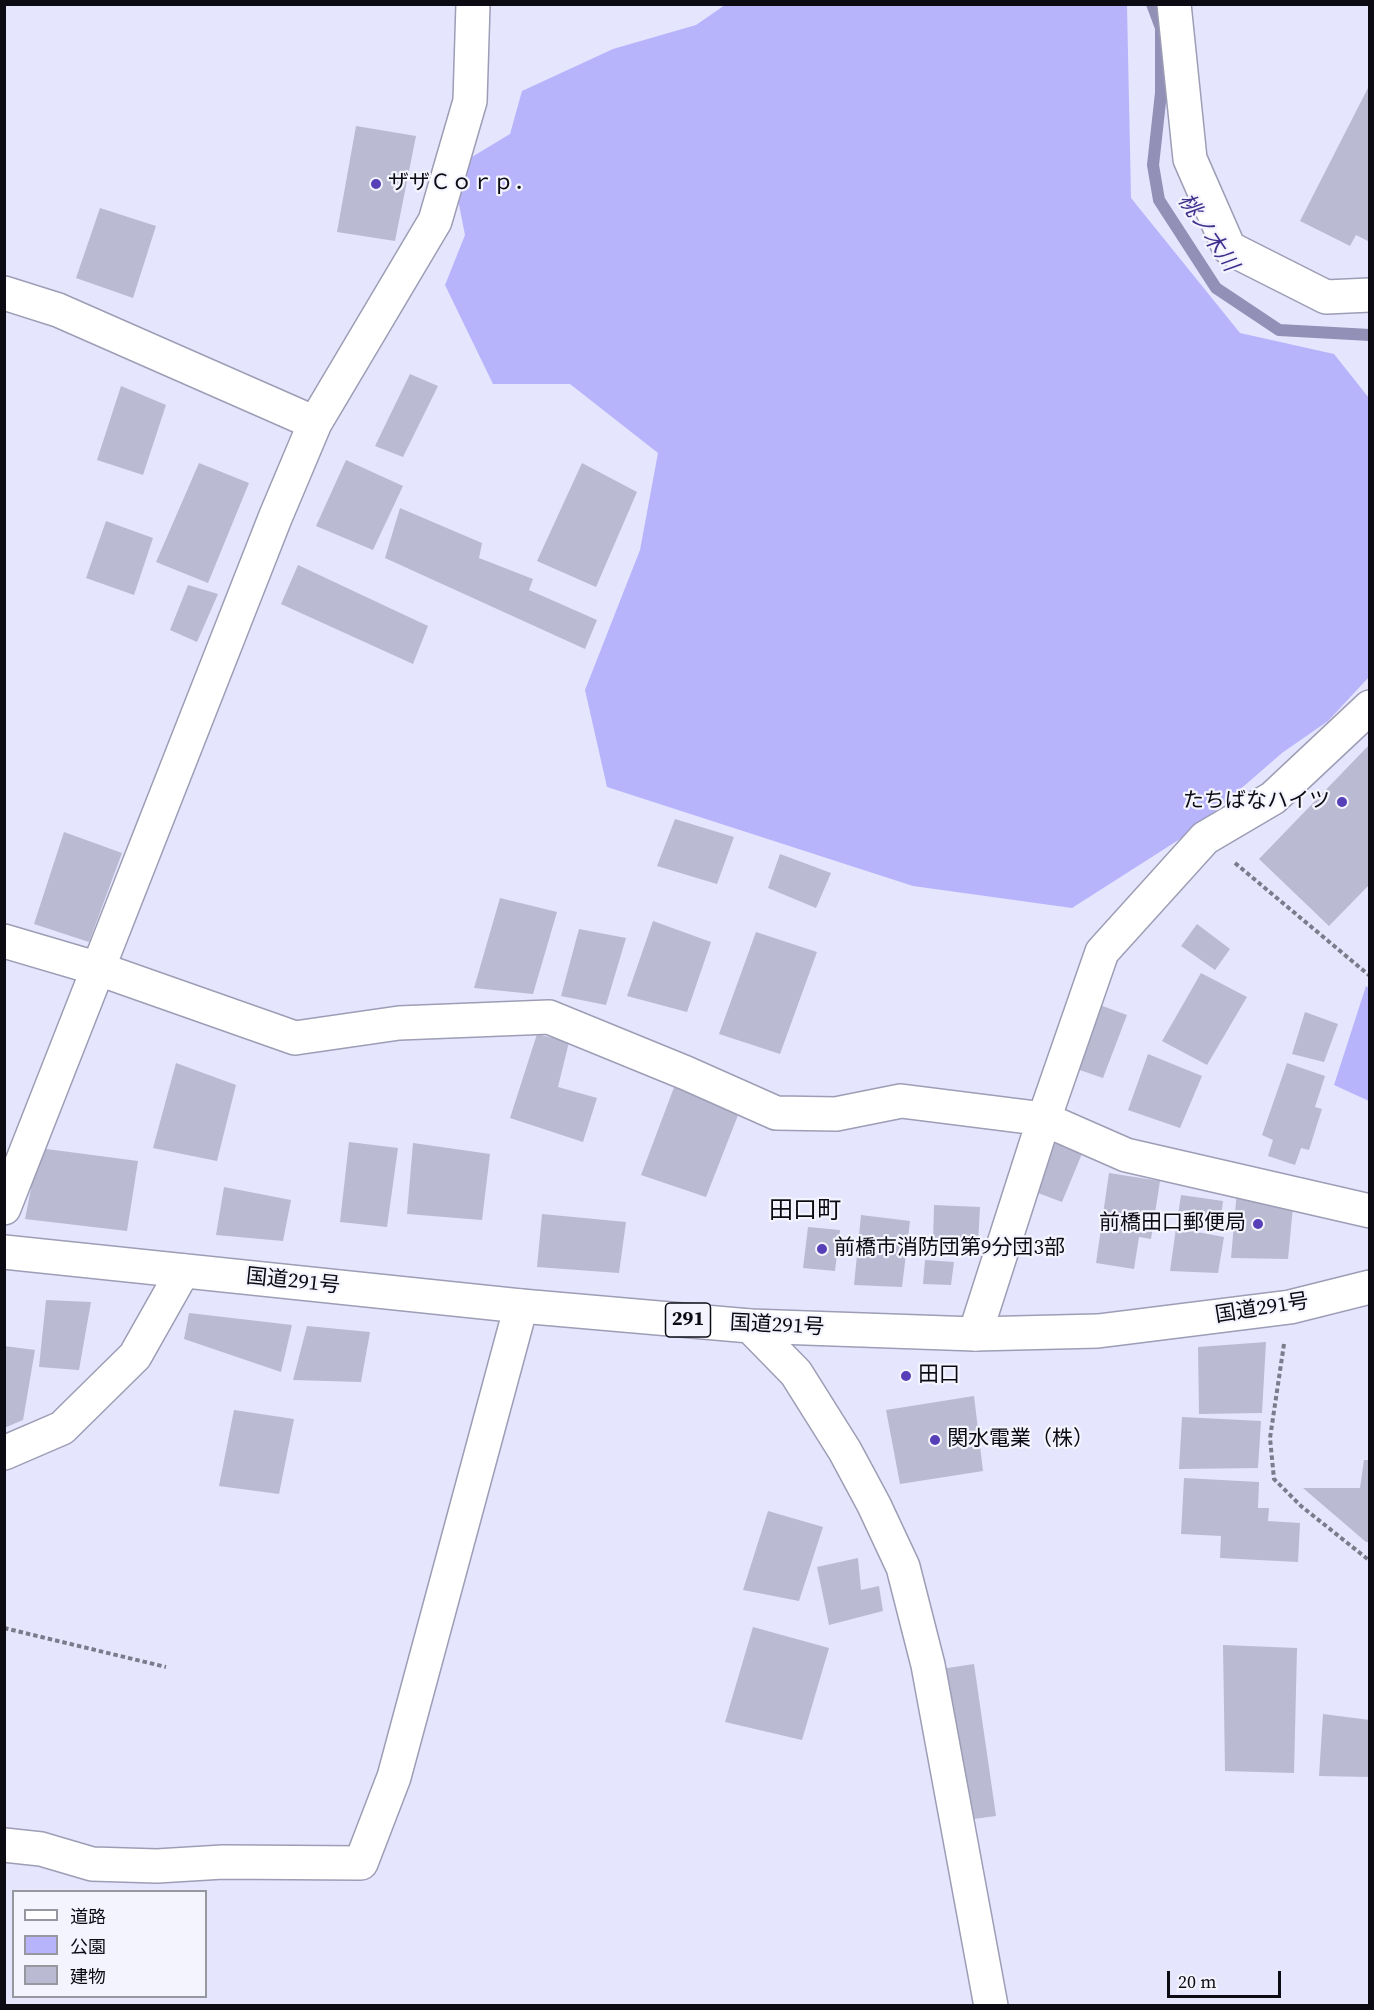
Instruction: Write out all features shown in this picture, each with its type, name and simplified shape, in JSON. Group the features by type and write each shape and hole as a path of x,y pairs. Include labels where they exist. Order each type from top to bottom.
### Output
{"main road":[{"path":"4,1208 275,518 315,423 435,220 470,101 473,4"},
{"path":"1174,4 1190,159 1229,248 1326,297 1370,295"},
{"path":"4,293 58,310 315,423"},
{"path":"975,1334 1044,1119 1102,952 1204,838 1273,798 1370,707"},
{"path":"4,940 99,969 295,1038 399,1023 549,1017 776,1113 836,1114 901,1101 1044,1119 1126,1155 1370,1211"},
{"name":"国道291号","path":"4,1252 520,1306 750,1326 975,1334 1098,1331 1290,1307 1370,1287"},
{"path":"4,1453 62,1428 135,1356 183,1271"},
{"path":"4,1845 41,1849 92,1864 157,1866 223,1862 361,1863 394,1777 520,1306"},
{"path":"750,1326 796,1373 833,1431 874,1505 903,1567 928,1665 991,2006"}],"path":[{"path":"1204,838 1370,976"},
{"path":"1290,1307 1270,1438 1274,1479 1301,1506 1370,1560"},
{"path":"4,1628 166,1667"}],"green space":[{"path":"725,5 1127,5 1131,198 1240,333 1334,354 1369,398 1369,677 1328,721 1282,753 1191,832 1072,908 913,886 607,787 585,690 640,550 658,453 570,384 493,384 445,285 465,235 452,169 510,134 522,91 613,49 696,25"},
{"path":"1366,986 1370,989 1369,1101 1334,1085"}],"building":[{"path":"1370,84 1370,242 1356,235 1350,246 1300,221"},
{"name":"ザザＣｏｒｐ．","path":"356,126 416,136 395,241 337,232"},
{"path":"100,208 156,226 133,298 76,278"},
{"path":"410,374 438,386 403,457 375,446"},
{"path":"121,386 166,405 143,475 97,460"},
{"path":"346,460 403,486 373,550 316,526"},
{"path":"199,463 249,483 208,583 156,562"},
{"path":"582,463 637,492 596,587 537,561"},
{"path":"400,508 482,543 479,558 533,579 529,590 597,620 585,649 385,558"},
{"path":"106,521 153,538 134,595 86,578"},
{"path":"298,565 428,626 413,664 281,604"},
{"path":"188,585 218,594 197,642 170,630"},
{"name":"たちばなハイツ","path":"1370,744 1370,884 1329,926 1259,859"},
{"path":"675,819 734,837 717,884 657,866"},
{"path":"64,832 122,853 89,942 34,924"},
{"path":"780,854 831,873 816,908 768,888"},
{"path":"500,898 557,912 533,994 474,988"},
{"path":"653,921 711,942 687,1012 627,996"},
{"path":"1197,924 1230,949 1215,970 1181,946"},
{"path":"579,929 626,938 606,1005 561,996"},
{"path":"756,932 817,952 780,1054 719,1034"},
{"path":"1201,973 1247,997 1207,1065 1162,1041"},
{"path":"1089,1001 1127,1015 1103,1078 1065,1065"},
{"path":"1305,1012 1338,1024 1324,1062 1292,1054"},
{"path":"537,1034 569,1042 558,1087 597,1098 583,1142 510,1118"},
{"path":"1148,1054 1202,1076 1180,1128 1128,1110"},
{"path":"176,1063 236,1085 217,1161 153,1148"},
{"path":"1287,1063 1325,1076 1315,1107 1322,1109 1309,1150 1301,1148 1295,1165 1268,1156 1273,1140 1262,1135"},
{"path":"676,1082 742,1105 706,1197 641,1175"},
{"path":"1045,1127 1086,1144 1062,1202 1022,1187"},
{"path":"349,1142 398,1148 387,1227 340,1222"},
{"path":"413,1143 490,1154 482,1220 407,1214"},
{"path":"39,1148 138,1161 127,1231 25,1219"},
{"path":"1109,1173 1160,1181 1151,1239 1139,1237 1134,1269 1096,1263"},
{"path":"224,1187 291,1200 283,1241 216,1235"},
{"path":"1237,1190 1294,1196 1288,1259 1231,1258"},
{"path":"1181,1195 1223,1201 1220,1225 1177,1222"},
{"path":"934,1205 980,1207 978,1243 933,1243"},
{"path":"542,1214 626,1222 619,1273 537,1267"},
{"path":"861,1215 910,1221 902,1287 854,1285"},
{"name":"前橋市消防団第9分団3部","path":"808,1227 840,1230 835,1271 803,1268"},
{"path":"1176,1228 1224,1237 1218,1273 1170,1271"},
{"path":"925,1260 954,1262 951,1285 923,1284"},
{"path":"46,1300 91,1302 79,1370 39,1367"},
{"path":"189,1313 292,1325 281,1372 184,1339"},
{"path":"307,1326 370,1332 361,1382 293,1380"},
{"path":"1266,1342 1262,1413 1199,1414 1198,1347"},
{"path":"4,1346 35,1350 23,1420 4,1428"},
{"name":"関水電業（株）","path":"974,1396 983,1471 900,1484 886,1410"},
{"path":"234,1410 294,1419 279,1494 219,1486"},
{"path":"1182,1417 1261,1421 1258,1468 1179,1469"},
{"path":"1364,1460 1370,1460 1370,1542 1366,1542 1303,1488 1360,1488"},
{"path":"1184,1478 1259,1482 1258,1508 1269,1508 1268,1521 1300,1523 1298,1562 1220,1558 1221,1536 1181,1534"},
{"path":"768,1511 823,1527 799,1601 743,1590"},
{"path":"858,1558 861,1590 879,1586 883,1611 829,1625 817,1567"},
{"path":"753,1627 829,1648 802,1740 725,1722"},
{"path":"1223,1645 1297,1648 1294,1773 1225,1771"},
{"path":"974,1664 996,1816 966,1820 941,1669"},
{"path":"1323,1714 1370,1720 1370,1777 1319,1776"}],"waterway":[{"name":"桃ノ木川","path":"1152,4 1161,28 1161,93 1153,165 1159,200 1216,288 1279,330 1370,335"}],"place":[{"name":"ザザＣｏｒｐ．","path":"376,184"},
{"name":"たちばなハイツ","path":"1342,802"},
{"name":"前橋田口郵便局","path":"1258,1224"},
{"name":"前橋市消防団第9分団3部","path":"822,1249"},
{"name":"田口","path":"906,1376"},
{"name":"関水電業（株）","path":"935,1440"}],"district":[{"name":"田口町","path":"805,1212"}]}
